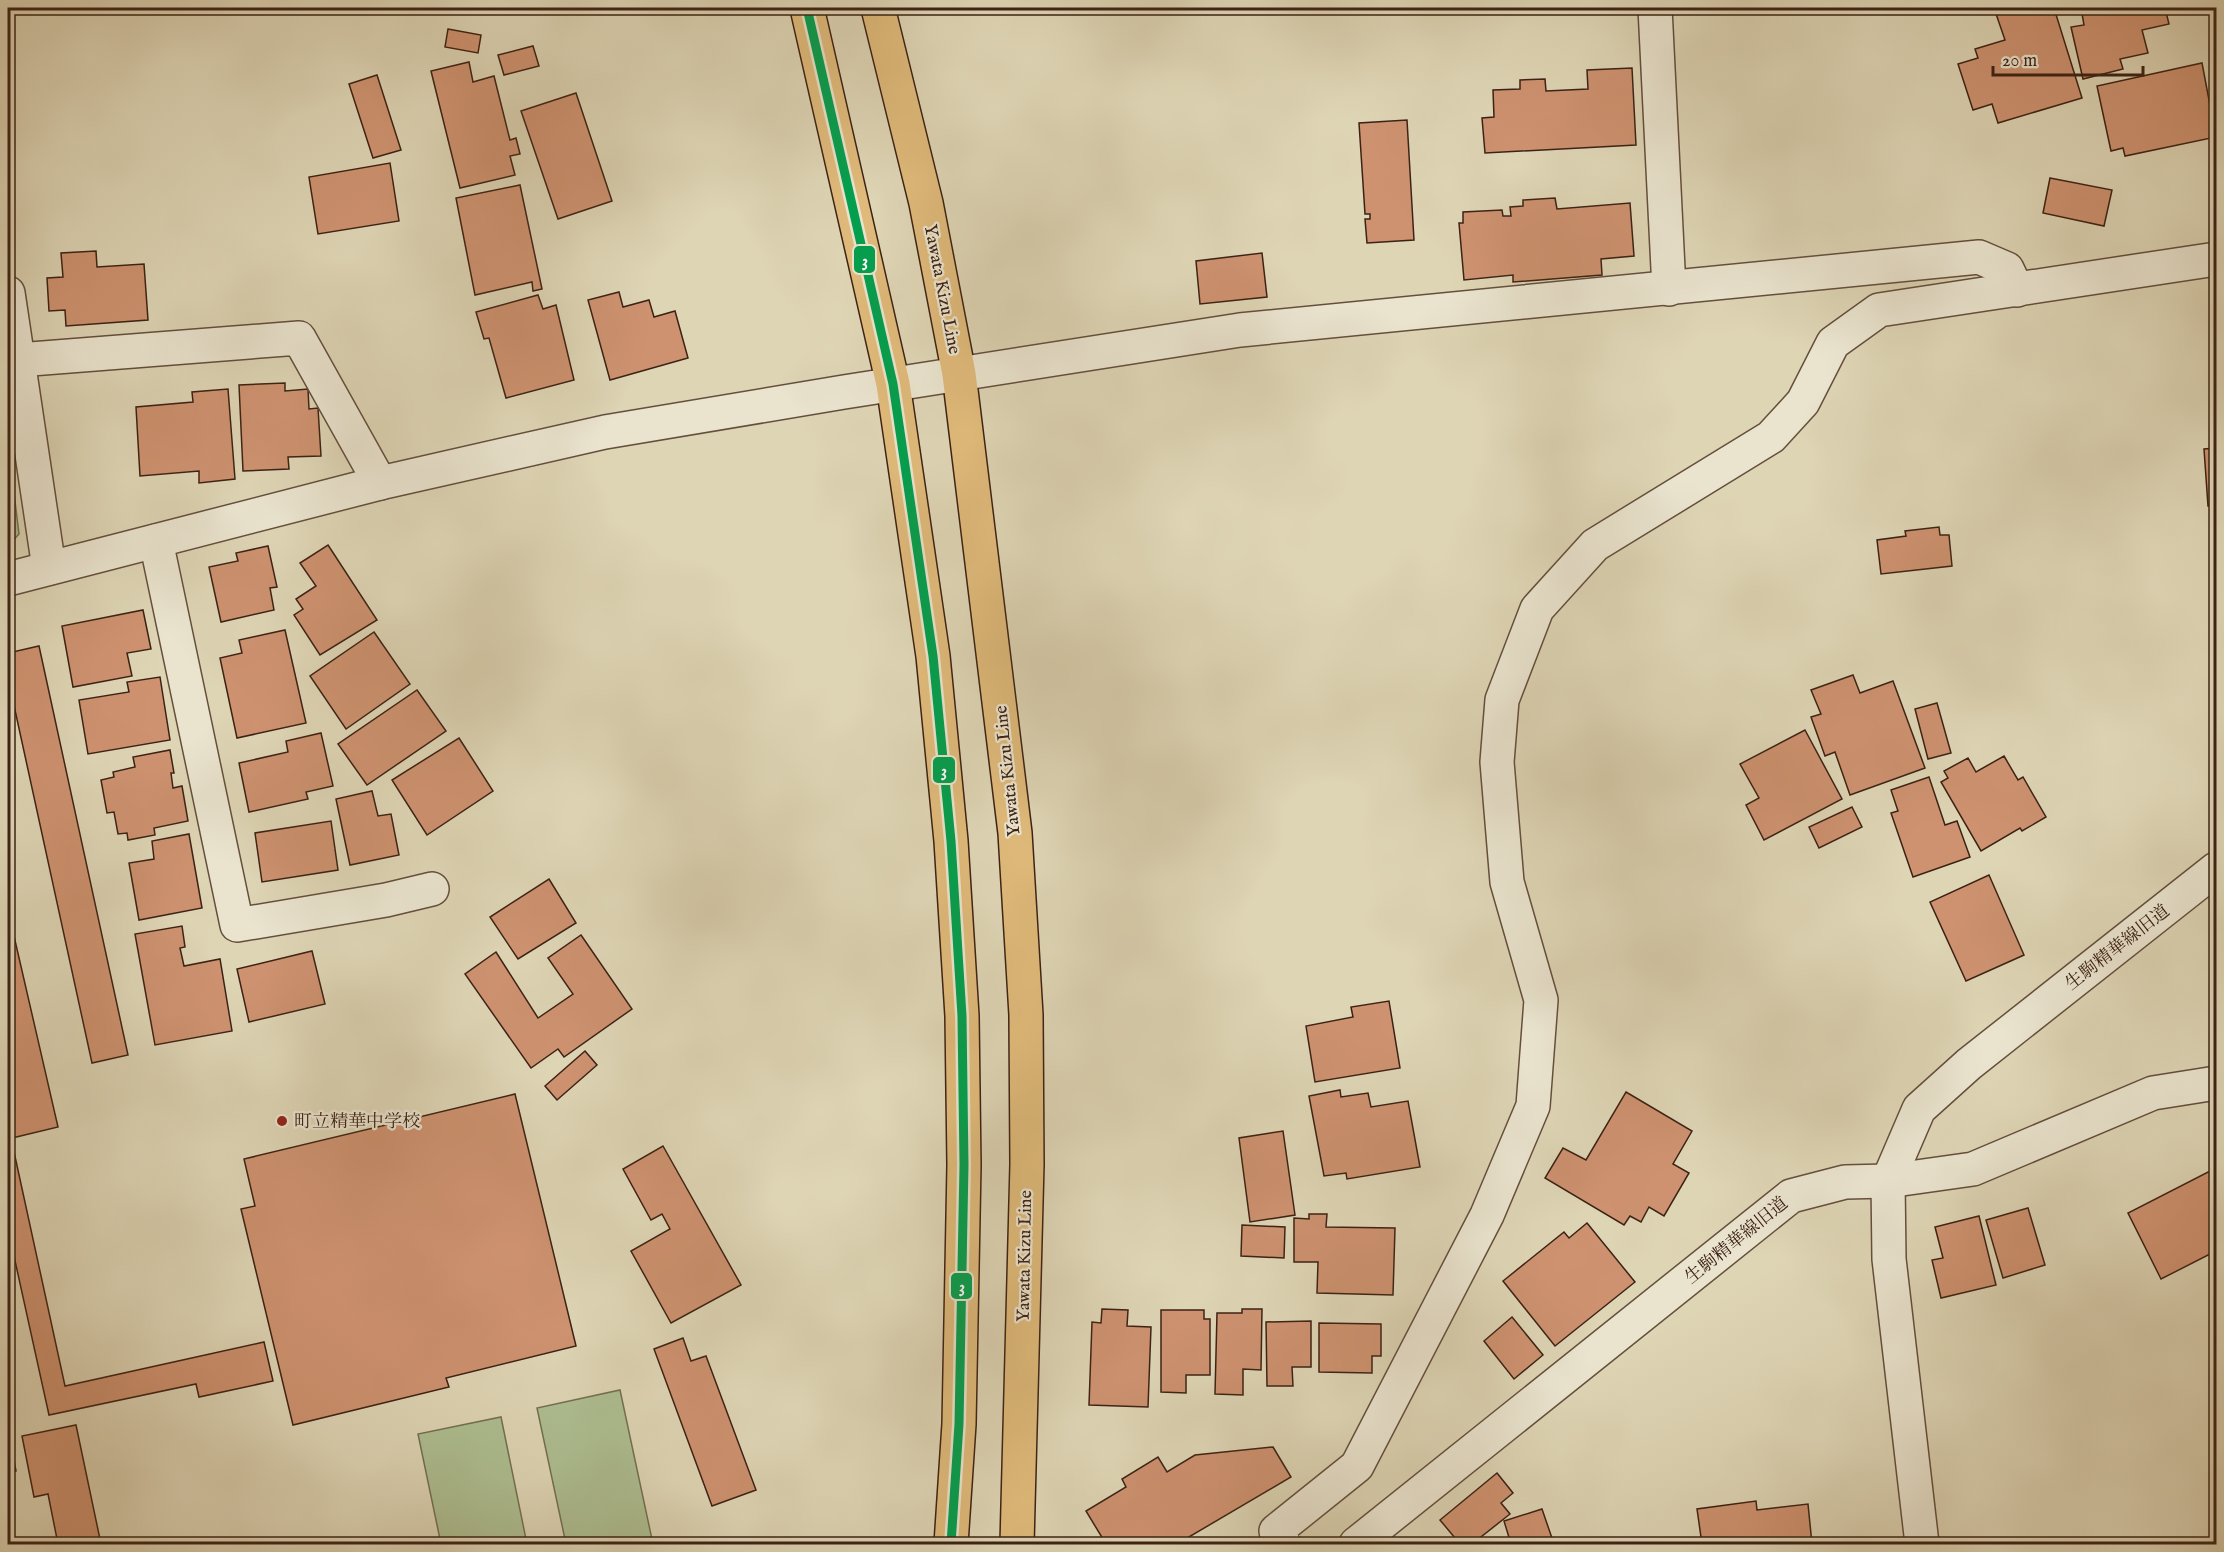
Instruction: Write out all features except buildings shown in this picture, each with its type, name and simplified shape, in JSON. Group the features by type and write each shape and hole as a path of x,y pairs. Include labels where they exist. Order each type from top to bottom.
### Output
{"main road":[{"path":"807,8 893,384 933,656 951,841 962,1016 964,1165 959,1424 951,1545"},
{"name":"Yawata Kizu Line","path":"878,8 926,203 959,374 1015,833 1026,1015 1027,1164 1017,1545"}],"street":[{"path":"1655,8 1669,289"},
{"path":"8,579 380,483 605,432 1240,330 1979,257 2007,269 2017,290"},
{"path":"1284,1545 1276,1531 1357,1466 1487,1215 1533,1106 1541,1000 1507,882 1497,762 1502,700 1537,609 1594,545 1771,436 1803,402 1833,342 1879,310 2217,259"},
{"path":"8,293 49,568"},
{"path":"18,360 299,338 380,483"},
{"path":"156,541 237,925 432,890"},
{"name":"生駒精華線旧道","path":"1356,1545 1791,1196 1845,1182 1888,1181 1919,1109 1969,1064 2217,869"},
{"path":"1922,1545 1889,1259 1888,1181 1973,1169 2153,1093 2217,1083"}],"green space":[{"path":"8,444 19,534 8,546"},
{"path":"620,1390 653,1544 566,1544 537,1408"},
{"path":"501,1417 527,1544 441,1544 418,1434"}],"transit line":[{"name":"3","path":"807,8 893,384 933,656 951,841 962,1016 964,1165 959,1424 951,1544"}],"place":[{"name":"町立精華中学校","path":"282,1121"}]}
